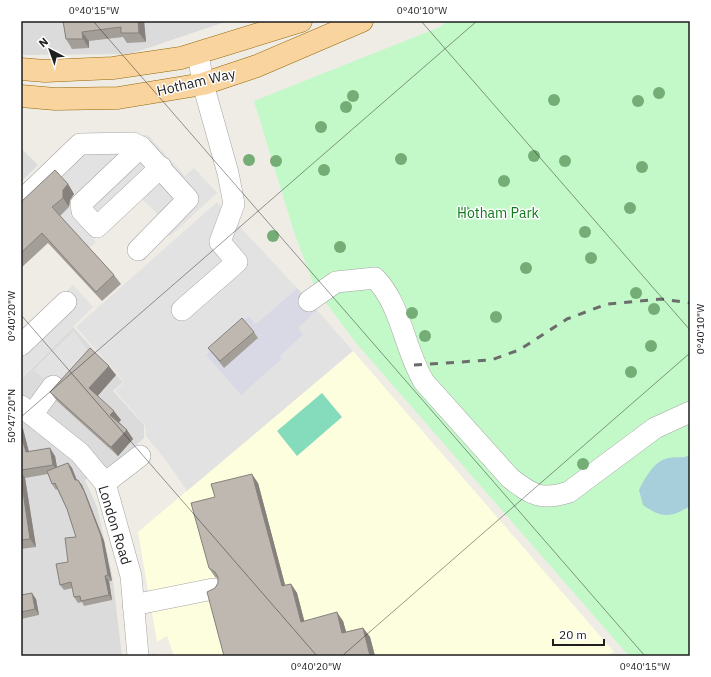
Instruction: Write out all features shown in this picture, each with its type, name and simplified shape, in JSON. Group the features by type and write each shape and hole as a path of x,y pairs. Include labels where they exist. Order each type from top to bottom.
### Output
{"main road":[{"name":"Hotham Way","path":"21,69 45,71 113,68 181,58 301,21"},
{"name":"Hotham Way","path":"21,96 55,99 118,98 203,84 257,66 362,21"}],"street":[{"path":"182,310 237,262 220,242 234,204 228,173 203,84 198,53"},
{"path":"23,200 80,144 133,143 141,148 161,167 188,199 138,250"},
{"path":"141,148 82,204 82,211 97,227 161,167"},
{"path":"309,301 336,282 375,278 381,284 393,304 414,365 424,382 510,478 526,491 540,497 554,497 569,492 648,432 690,412"},
{"path":"21,345 66,302"},
{"path":"27,411 53,386"},
{"name":"London Road","path":"27,411 80,453 104,483 131,576 138,656"},
{"path":"104,483 140,456"},
{"path":"133,605 213,589"}],"shaded area":[{"path":"21,21 228,21 130,54 21,55"},
{"path":"78,135 148,135 185,176 194,168 217,193 170,236 158,224 162,218 136,193 93,239 96,242 89,248 60,216 79,198 48,164"},
{"path":"21,148 38,165 21,182"},
{"path":"217,202 297,288 256,324 249,316 241,394 282,359 280,356 303,335 297,328 317,310 353,351 187,491 168,463 146,436 145,425 115,391 124,382 76,327"},
{"path":"73,285 93,307 21,378 21,334"},
{"path":"297,288 317,310 298,328 303,335 280,356 282,359 241,395 206,355 249,316 256,324"},
{"path":"73,327 123,382 113,391 144,425 144,438 119,460 85,480 97,507 112,574 122,656 21,656 21,379"},
{"path":"74,331 91,356 58,390 33,370"},
{"path":"353,351 614,652 606,656 174,656 167,636 157,642 138,532"}],"green space":[{"name":"Hotham Park","path":"447,21 690,21 690,656 629,656 356,343 315,288 294,232 254,101 440,27"},
{"path":"322,393 342,417 297,456 277,431"}],"water":[{"path":"690,455 690,506 677,513 666,515 655,512 643,505 639,490 654,466 668,458"}],"building":[{"path":"63,21 138,21 139,33 121,33 121,27 82,32 83,39 66,39"},
{"path":"55,170 68,184 63,190 63,198 52,207 114,275 96,292 42,233 21,253 21,202"},
{"path":"242,318 254,332 220,361 208,348"},
{"path":"90,348 109,366 89,388 114,411 110,415 127,430 111,447 50,392"},
{"path":"21,435 26,452 50,448 53,465 21,470"},
{"path":"68,463 75,480 78,480 84,491 101,536 108,575 105,576 109,595 81,601 80,596 74,597 71,582 60,585 56,564 68,562 65,538 76,537 67,509 55,483 52,484 47,471"},
{"path":"252,474 282,586 291,584 301,622 337,612 342,633 363,628 370,656 224,656 207,592 215,588 218,583 218,577 215,572 209,568 191,503 215,497 211,484"},
{"path":"21,478 30,539 21,540"},
{"path":"32,593 35,609 21,612 21,595"}],"railway":[{"path":"414,365 491,360 519,350 567,319 607,304 661,299 690,303"}]}
